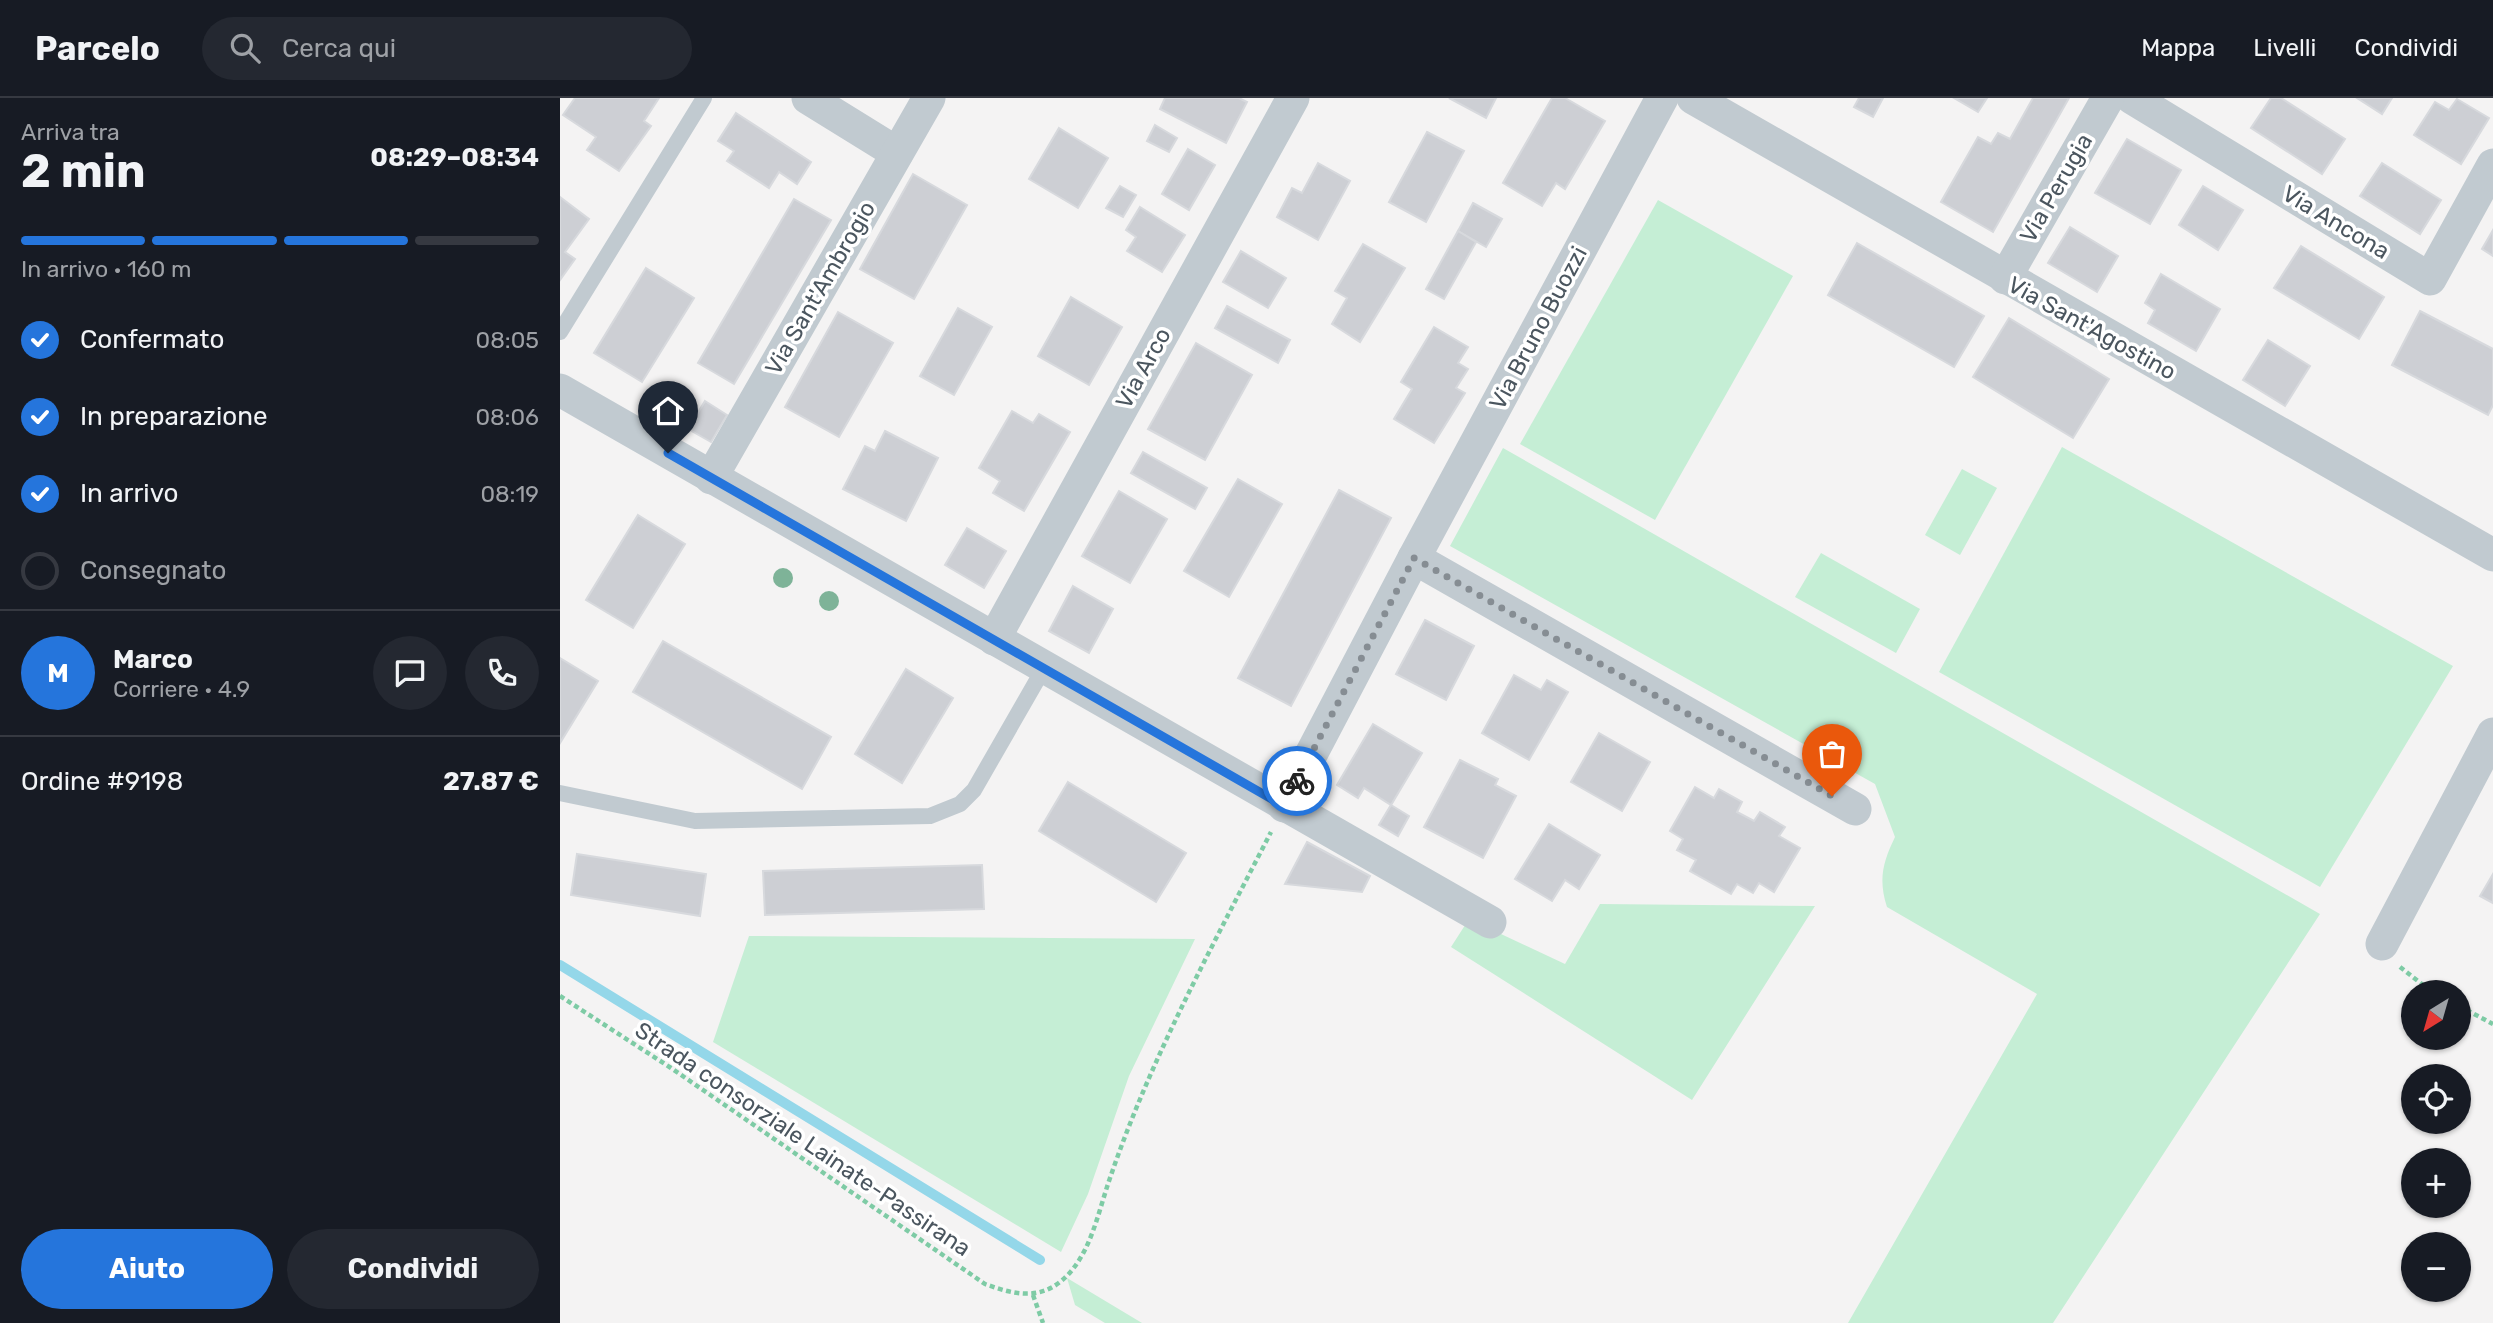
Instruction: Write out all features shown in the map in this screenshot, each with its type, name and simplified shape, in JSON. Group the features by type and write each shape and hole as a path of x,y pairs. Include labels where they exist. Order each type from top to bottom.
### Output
{"street":[{"path":"808,98 897,153"},
{"name":"Via Sant'Ambrogio","path":"711,478 929,98"},
{"name":"Via Arco","path":"994,639 1293,98"},
{"name":"Via Bruno Buozzi","path":"1284,806 1414,558 1662,98"},
{"name":"Via Sant'Agostino","path":"1693,98 2493,555"},
{"name":"Via Perugia","path":"2004,278 2108,98"},
{"name":"Via Ancona","path":"2132,98 2430,279 2493,165"},
{"path":"560,390 1490,922"},
{"path":"1414,558 1855,809"},
{"path":"2382,944 2493,734"}],"lane":[{"path":"560,332 704,98"},
{"path":"560,793 695,821 930,816 960,804 974,790 1044,668"}],"path":[{"path":"1043,1323 1033,1295 1059,1283 1076,1266 1087,1246 1123,1138 1152,1068 1284,806"},
{"name":"Strada consorziale Lainate-Passirana","path":"560,996 671,1068 985,1284 1009,1293 1033,1295"},
{"path":"2471,1012 2493,1024"}],"green space":[{"path":"1658,200 1793,276 1655,520 1520,444"},
{"path":"2062,447 2453,666 2320,887 1939,672"},
{"path":"1503,448 2320,914 2053,1323 1848,1323 2037,994 1887,907 1882,879 1887,855 1895,837 1875,784 1450,546"},
{"path":"1962,469 1997,488 1960,555 1925,535"},
{"path":"1821,553 1920,609 1896,653 1795,597"},
{"path":"1600,904 1815,906 1692,1100 1451,947 1469,919 1565,964"},
{"path":"749,936 1195,939 1129,1076 1088,1194 1061,1252 713,1042"},
{"path":"1067,1278 1142,1323 1105,1323 1075,1305"}],"building":[{"path":"575,98 659,98 644,121 651,126 619,171 587,150 596,137 563,115"},
{"path":"1165,98 1239,98 1247,102 1226,143 1160,109"},
{"path":"1449,98 1496,98 1486,118"},
{"path":"1552,98 1565,98 1605,121 1565,189 1556,183 1542,206 1503,183"},
{"path":"1859,98 1883,98 1873,117 1854,107"},
{"path":"1954,98 1987,98 1978,112"},
{"path":"2033,98 2069,98 1993,232 1941,202 1978,137 1991,144 1998,133 2010,139"},
{"path":"2271,98 2281,98 2345,139 2322,174 2251,128"},
{"path":"2357,98 2392,98 2382,114"},
{"path":"2457,99 2489,118 2461,164 2414,135 2435,102 2449,110"},
{"path":"736,113 811,162 797,184 779,172 769,188 727,161 734,151 718,141"},
{"path":"1155,125 1177,138 1169,152 1147,141"},
{"path":"1059,128 1108,158 1078,208 1029,179"},
{"path":"1427,132 1464,151 1426,222 1389,202"},
{"path":"2127,139 2181,170 2150,224 2095,193"},
{"path":"1188,149 1215,165 1189,210 1162,194"},
{"path":"1318,163 1350,181 1318,240 1277,217 1292,188 1302,193"},
{"path":"2382,163 2441,200 2420,234 2360,196"},
{"path":"913,174 967,205 914,299 860,269"},
{"path":"1120,186 1136,195 1123,217 1106,208"},
{"path":"2203,186 2243,210 2218,250 2179,225"},
{"path":"560,197 589,219 565,252 575,259 560,280"},
{"path":"794,199 831,220 734,384 698,363"},
{"path":"1473,203 1502,219 1486,247 1458,231"},
{"path":"1140,207 1185,235 1162,272 1127,251 1136,237 1126,230"},
{"path":"2070,227 2118,256 2097,292 2048,263"},
{"path":"2493,230 2493,256 2482,249"},
{"path":"1458,231 1476,242 1444,299 1426,289"},
{"path":"1857,243 1984,316 1954,367 1828,295"},
{"path":"1363,244 1405,268 1360,342 1332,324 1347,298 1335,291"},
{"path":"2301,246 2384,297 2359,339 2274,288"},
{"path":"1241,251 1286,278 1268,308 1223,282"},
{"path":"646,268 694,298 642,382 594,353"},
{"path":"2161,274 2220,309 2196,351 2148,323 2155,310 2145,303"},
{"path":"1071,297 1122,327 1089,385 1038,356"},
{"path":"1227,306 1290,340 1278,363 1215,328"},
{"path":"958,308 992,327 954,395 920,376"},
{"path":"2420,311 2493,349 2493,405 2488,415 2392,365"},
{"path":"838,312 893,343 839,437 785,407"},
{"path":"2009,318 2109,379 2073,438 1973,377"},
{"path":"1434,327 1468,347 1458,363 1468,369 1456,388 1465,393 1434,443 1394,419 1412,389 1401,382"},
{"path":"2268,340 2310,366 2285,406 2243,380"},
{"path":"1196,343 1252,375 1205,460 1148,429"},
{"path":"705,401 727,415 711,442 688,429"},
{"path":"1012,411 1033,423 1039,414 1070,432 1024,511 993,493 1000,481 979,468"},
{"path":"885,431 938,458 906,521 843,489 865,446 875,451"},
{"path":"1143,452 1207,488 1195,509 1131,473"},
{"path":"1238,479 1282,504 1229,597 1184,571"},
{"path":"1339,490 1391,518 1291,706 1238,678"},
{"path":"1119,491 1167,519 1130,583 1082,556"},
{"path":"638,515 685,544 633,628 586,600"},
{"path":"967,528 1006,551 984,588 945,565"},
{"path":"1073,586 1113,609 1089,653 1049,631"},
{"path":"1425,620 1474,646 1446,700 1396,674"},
{"path":"663,641 831,737 802,789 633,692"},
{"path":"560,658 598,681 560,743"},
{"path":"906,669 953,698 902,783 855,754"},
{"path":"1514,675 1541,690 1547,680 1568,692 1529,760 1482,733"},
{"path":"1373,724 1422,753 1391,805 1364,788 1358,798 1337,785"},
{"path":"1599,733 1650,762 1622,811 1571,782"},
{"path":"1460,760 1498,779 1495,785 1516,796 1483,858 1424,827"},
{"path":"1068,782 1186,853 1156,902 1039,831"},
{"path":"1695,787 1714,798 1719,789 1742,802 1737,812 1754,821 1760,812 1785,827 1779,836 1800,848 1774,892 1759,883 1753,893 1737,884 1731,894 1690,871 1696,860 1677,850 1683,839 1670,831"},
{"path":"1391,805 1409,816 1398,836 1379,825"},
{"path":"1549,824 1600,855 1579,889 1565,880 1552,901 1515,879"},
{"path":"1307,842 1370,876 1362,892 1285,884"},
{"path":"577,854 706,874 700,916 571,895"},
{"path":"982,865 984,909 765,915 763,871"},
{"path":"2493,874 2493,903 2480,896"}],"waterway":[{"path":"560,965 1040,1260"}],"way so far":[{"path":"1297,781 1414,558 1832,796"}],"route":[{"path":"668,453 1284,806 1297,781"}]}
